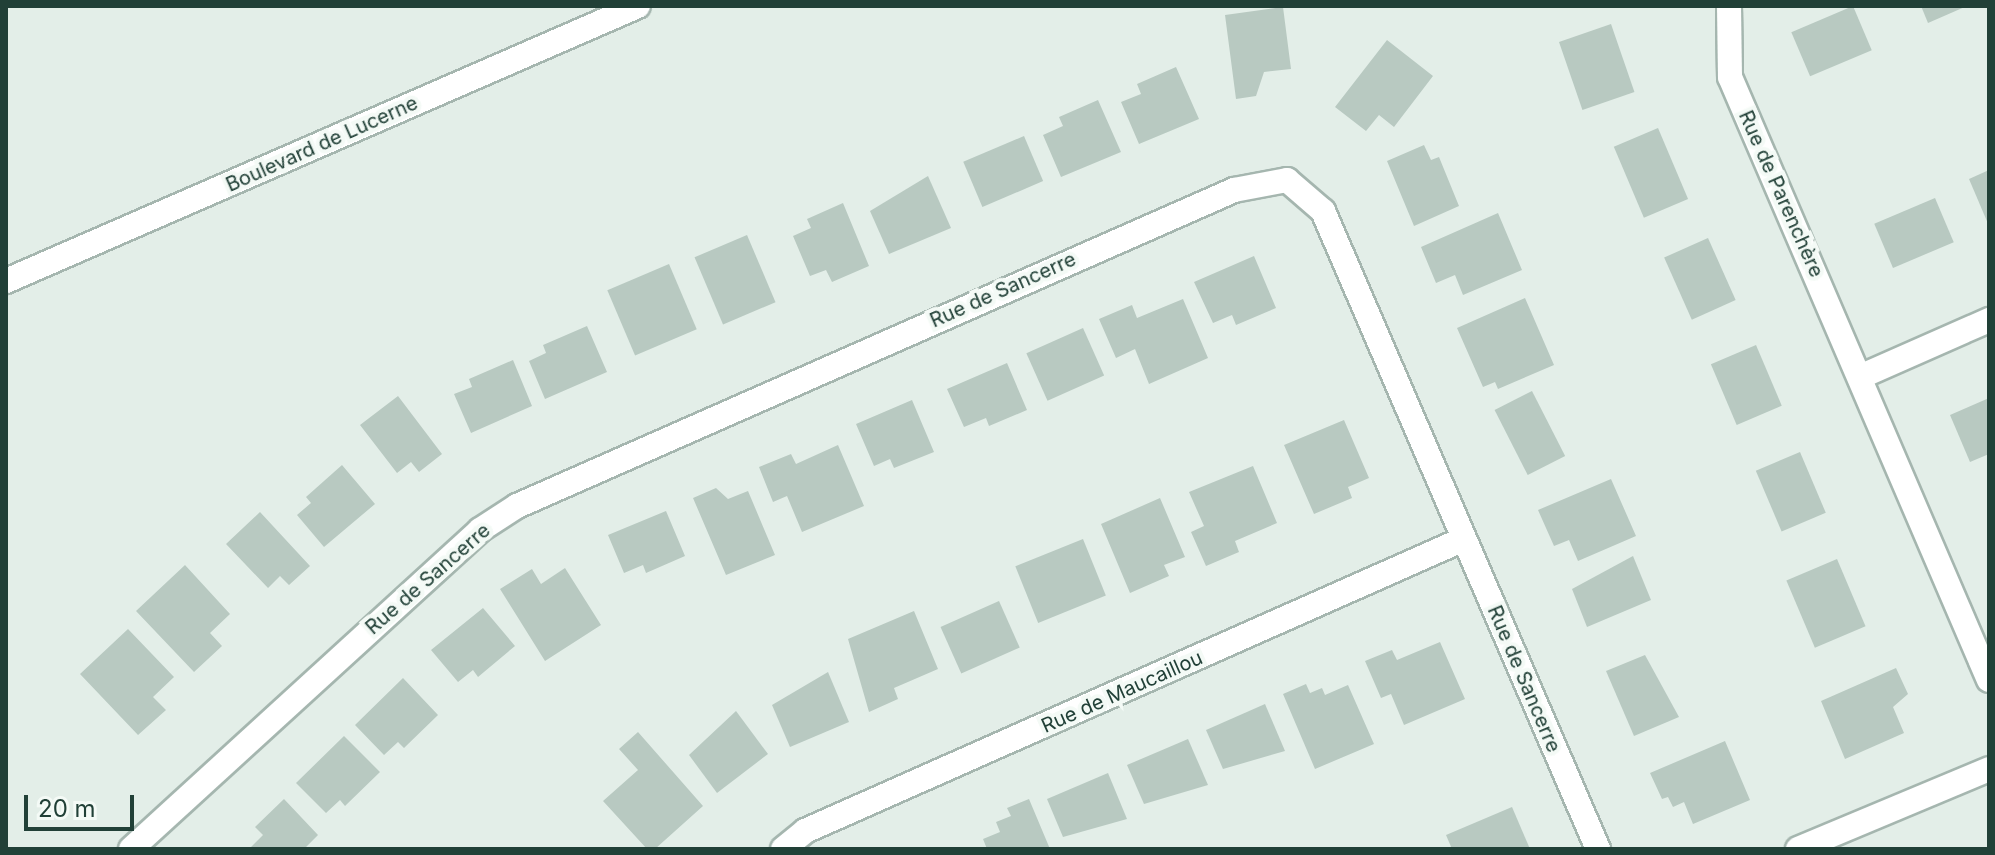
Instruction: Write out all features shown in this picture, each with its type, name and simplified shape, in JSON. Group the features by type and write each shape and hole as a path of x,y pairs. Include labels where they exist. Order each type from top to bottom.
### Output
{"street":[{"name":"Boulevard de Lucerne","path":"6,281 638,6"},
{"name":"Rue de Parenchère","path":"1729,6 1730,77 1862,376 1989,680"},
{"name":"Rue de Sancerre","path":"131,849 480,530 517,506 1259,183 1287,180 1323,211 1598,849"},
{"path":"1862,376 1989,320"},
{"name":"Rue de Maucaillou","path":"783,849 805,831 1464,539"},
{"path":"1798,849 1989,769"}],"building":[{"path":"1853,6 1872,50 1810,76 1791,32"},
{"path":"1921,6 1967,6 1928,23"},
{"path":"1283,7 1291,69 1264,72 1256,96 1236,99 1225,15"},
{"path":"1611,24 1634,92 1582,110 1559,42"},
{"path":"1387,40 1433,76 1394,127 1379,115 1366,131 1335,107"},
{"path":"1176,67 1199,119 1139,144 1121,102 1141,94 1137,84"},
{"path":"1098,100 1121,152 1061,177 1043,135 1063,126 1059,117"},
{"path":"1658,128 1688,199 1644,218 1614,147"},
{"path":"1024,136 1043,181 982,207 963,162"},
{"path":"1424,145 1431,160 1439,157 1459,206 1414,226 1387,161"},
{"path":"1989,170 1989,226 1969,179"},
{"path":"928,176 951,228 889,254 870,211"},
{"path":"1935,198 1954,242 1893,268 1874,224"},
{"path":"843,203 869,266 832,282 826,270 810,276 793,236 811,228 807,219"},
{"path":"1498,213 1522,270 1463,295 1455,275 1436,283 1421,247"},
{"path":"747,235 776,302 723,324 695,257"},
{"path":"1708,238 1736,300 1692,320 1664,258"},
{"path":"1254,256 1276,308 1236,325 1232,315 1213,323 1194,282"},
{"path":"669,264 697,329 635,356 607,290"},
{"path":"1525,298 1554,365 1498,389 1495,382 1483,387 1457,328"},
{"path":"1183,299 1208,358 1149,384 1135,349 1116,358 1099,319 1132,305 1137,318"},
{"path":"587,326 607,372 545,399 529,361 546,353 543,345"},
{"path":"1083,328 1104,376 1048,401 1026,353"},
{"path":"1756,345 1782,406 1737,425 1711,364"},
{"path":"513,360 532,406 471,433 454,394 472,387 469,379"},
{"path":"1007,363 1027,410 989,426 986,418 964,427 947,389"},
{"path":"1532,391 1565,456 1528,475 1495,410"},
{"path":"398,396 442,454 419,472 411,462 397,473 360,425"},
{"path":"1989,398 1989,454 1970,462 1950,415"},
{"path":"912,400 934,452 894,468 890,459 874,466 856,424"},
{"path":"1344,420 1369,478 1348,487 1352,498 1314,514 1284,445"},
{"path":"838,445 864,506 802,532 787,496 773,502 759,467 791,454 796,464"},
{"path":"1800,452 1826,513 1782,532 1756,471"},
{"path":"342,465 375,504 324,547 297,515 311,503 306,497"},
{"path":"1253,466 1277,523 1235,541 1239,552 1206,566 1191,532 1204,526 1189,492"},
{"path":"1611,479 1636,536 1578,561 1569,540 1554,546 1538,510"},
{"path":"716,488 728,499 748,491 775,555 726,575 693,498"},
{"path":"1160,498 1185,557 1164,565 1169,576 1130,593 1101,524"},
{"path":"666,511 685,556 646,573 643,565 624,573 608,535"},
{"path":"260,512 310,566 289,585 280,576 268,588 226,544"},
{"path":"1083,539 1106,596 1038,623 1015,566"},
{"path":"1633,556 1651,600 1587,627 1572,589"},
{"path":"1837,559 1866,626 1815,648 1786,580"},
{"path":"185,565 230,614 210,633 222,646 194,672 136,611"},
{"path":"565,568 601,625 545,661 500,589 532,569 541,584"},
{"path":"999,601 1020,648 961,674 941,627"},
{"path":"483,608 515,646 478,677 473,670 458,682 431,650"},
{"path":"914,611 938,669 894,688 898,699 869,712 848,639"},
{"path":"128,629 174,677 153,697 166,710 138,735 80,674"},
{"path":"1440,642 1465,699 1404,725 1391,694 1381,698 1365,661 1392,650 1397,660"},
{"path":"1645,655 1679,717 1634,736 1606,671"},
{"path":"1896,668 1908,694 1893,707 1904,733 1845,759 1821,701"},
{"path":"828,672 849,722 790,747 772,705"},
{"path":"403,678 438,715 404,748 398,742 384,755 355,725"},
{"path":"1306,684 1310,693 1322,688 1325,695 1348,685 1374,744 1315,769 1283,694"},
{"path":"1265,704 1285,751 1223,769 1206,730"},
{"path":"736,711 768,754 717,793 689,755"},
{"path":"638,732 703,806 655,849 647,849 603,801 638,770 619,749"},
{"path":"344,736 380,772 345,806 340,800 326,813 296,783"},
{"path":"1188,739 1208,785 1144,804 1127,765"},
{"path":"1725,741 1750,800 1693,824 1684,802 1673,807 1668,797 1662,799 1650,773"},
{"path":"1108,773 1127,819 1063,837 1047,799"},
{"path":"284,799 318,835 304,849 249,849 263,835 255,827"},
{"path":"1029,799 1050,849 987,849 983,839 1000,832 996,822 1011,816 1007,808"},
{"path":"1512,807 1530,849 1452,849 1446,835"}]}
